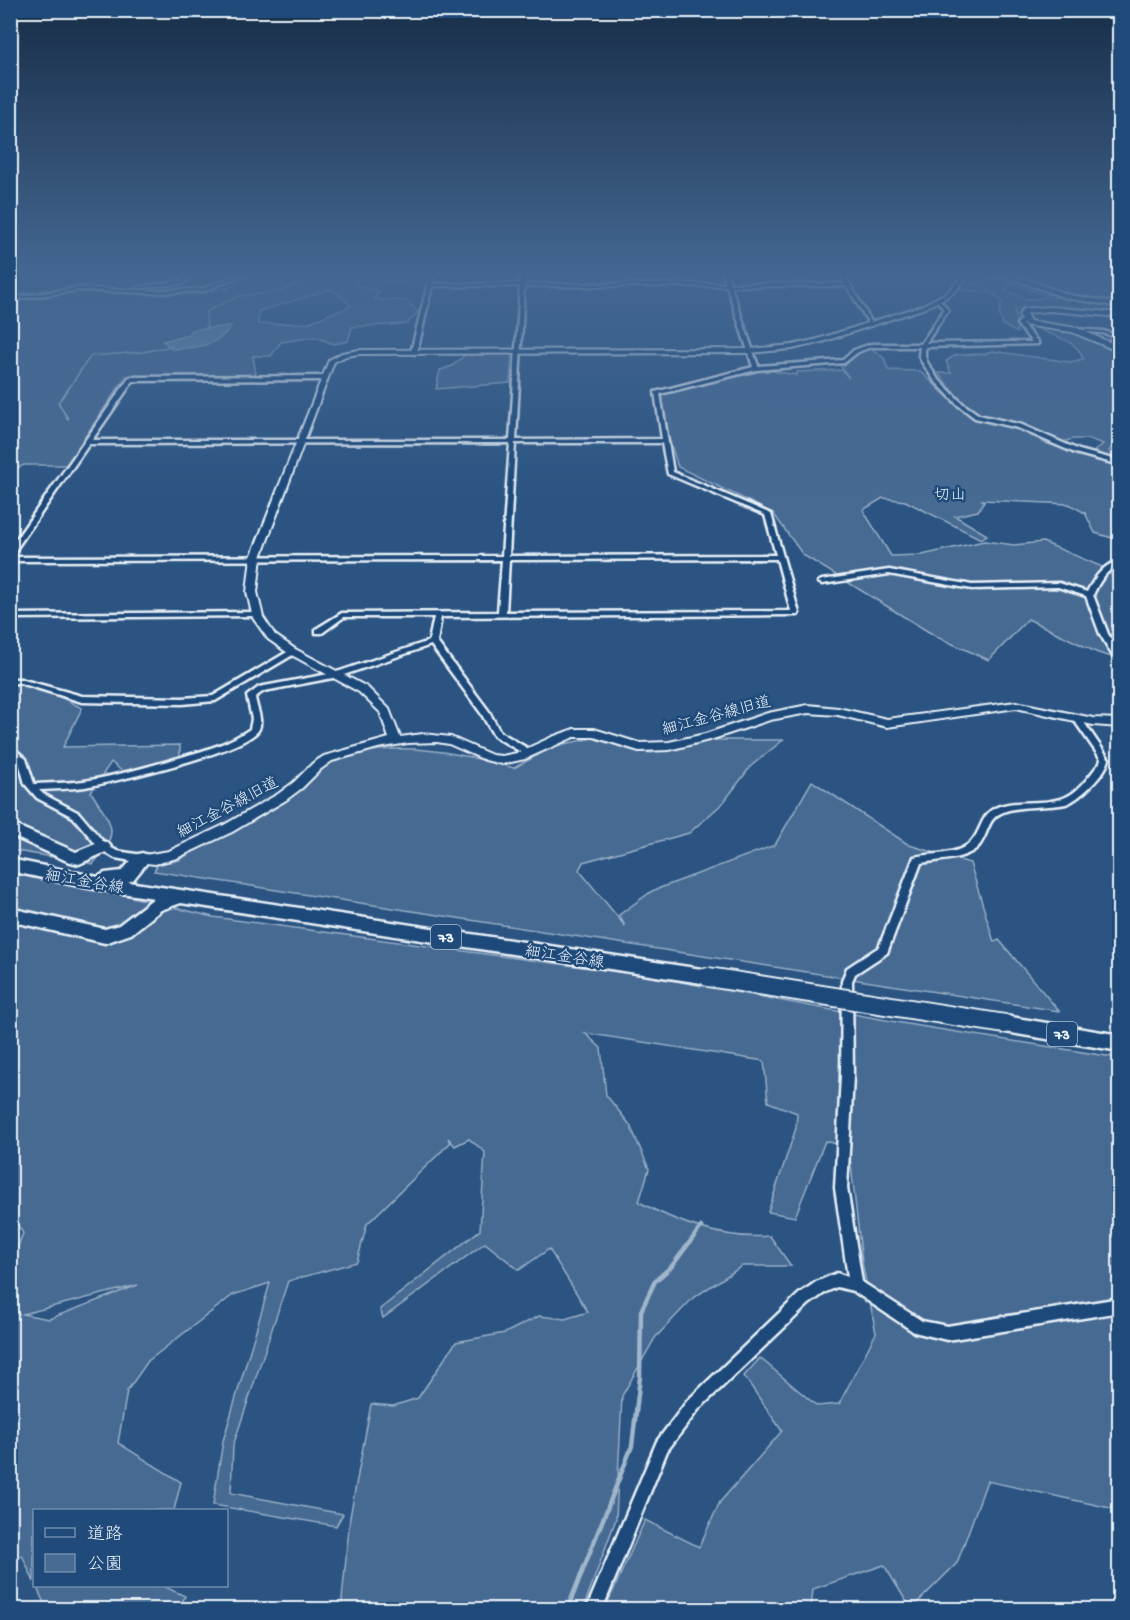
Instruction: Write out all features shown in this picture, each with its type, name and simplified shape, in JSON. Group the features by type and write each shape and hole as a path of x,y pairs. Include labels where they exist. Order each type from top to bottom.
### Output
{"main road":[{"path":"10,828 73,857 79,858 103,847"},
{"path":"88,882 127,876 142,859"},
{"path":"142,859 137,875 140,881 155,892"},
{"name":"細江金谷線","path":"10,866 88,882 1119,1043"},
{"path":"124,887 140,894 144,900 145,910"},
{"path":"10,914 105,936 117,935 129,928 145,910 157,903 185,896"}],"street":[{"path":"414,352 415,348"},
{"path":"502,614 518,348"},
{"path":"749,348 756,368"},
{"path":"396,742 384,709 366,692 292,653 273,637 256,615 250,599 250,579 256,557 331,361 344,354 750,351 786,348"},
{"path":"319,631 342,615 795,613 768,514 670,472 657,393 756,368 844,361 856,351 866,348"},
{"path":"923,348 922,359 956,400 973,415 1011,423 1040,433 1073,450 1119,463"},
{"path":"10,554 131,379 324,378"},
{"path":"87,442 665,441"},
{"path":"10,559 780,557"},
{"path":"1119,562 1113,563 1096,580 1089,595 1104,634 1119,661"},
{"path":"822,582 889,572 972,587 1059,585 1089,595"},
{"path":"10,616 256,615"},
{"path":"438,615 433,642 485,712 497,734 529,753"},
{"path":"32,787 83,784 190,757 233,743 249,735 257,725 251,696 262,689 336,675 433,642"},
{"path":"10,681 20,681 82,699 183,701 215,698 292,653"},
{"name":"細江金谷線旧道","path":"142,859 160,858 181,850 273,803 293,789 316,765 332,756 396,742 450,741 501,760 518,758 575,733 596,732 633,746 649,748 675,744 808,708 843,711 870,721 888,723 1016,705 1037,708 1078,720 1119,723"},
{"path":"856,1286 841,1188 847,1076 847,981 850,972 883,950 917,860 966,849 975,843 989,816 998,810 1042,802 1065,801 1074,797 1104,764 1105,759 1078,720"},
{"path":"10,748 24,761 32,787 40,796 76,815 103,847 115,854 142,859"},
{"path":"594,1610 662,1446 693,1405 804,1299 821,1287 837,1280 856,1286 919,1327 946,1333 1119,1305"}],"green space":[{"path":"11,348 277,348 271,356 253,356 256,375 126,376 66,465 24,465 11,471"},
{"path":"871,348 884,358 888,370 920,371 957,406 967,408 938,373 951,373 946,361 956,355 985,354 992,351 1070,362 1083,359 1076,348 1108,348 1119,353 1119,443 1113,445 1109,451 1117,458 1115,462 1119,463 1119,540 1095,533 1085,513 1069,504 982,500 984,502 978,511 955,516 987,535 981,539 905,501 883,498 863,510 891,556 922,555 984,541 1014,545 1043,542 1105,568 1119,584 1119,659 1098,653 1028,619 989,660 937,637 803,555 773,513 678,467 659,407 662,394 766,370 797,375 797,372 842,370 849,378 840,365 859,352","holes":["1089,439 1103,444 1092,453 1114,461 1077,454 1042,442"]},
{"path":"466,354 512,354 510,383 436,389 440,370 452,366"},
{"path":"11,685 36,685 82,708 63,747 180,745 180,759 123,772 111,762 91,792 111,828 108,843 93,864 11,850"},
{"path":"593,738 631,750 651,753 708,740 783,740 751,766 723,803 689,833 583,862 579,870 625,926 619,915 652,891 775,845 812,781 909,845 970,863 994,942 999,940 1059,1011 154,871 158,864 179,860 272,806 302,787 337,759 381,750 426,750 470,757 514,768 554,746"},
{"path":"11,867 213,917 649,976 907,1024 1119,1058 1119,1510 987,1481 957,1563 911,1609 884,1565 813,1589 811,1609 605,1609 645,1520 699,1547 720,1502 782,1431 744,1376 760,1358 817,1406 839,1404 876,1333 862,1262 849,1147 825,1141 795,1217 768,1212 796,1128 797,1113 768,1102 764,1061 585,1033 601,1048 606,1095 630,1125 649,1169 639,1202 670,1217 719,1233 753,1237 770,1236 791,1266 742,1266 693,1298 655,1338 622,1396 616,1519 583,1609 341,1609 350,1517 371,1404 393,1406 418,1398 456,1342 505,1333 539,1316 565,1319 588,1312 549,1249 519,1270 485,1243 383,1318 380,1309 480,1230 485,1152 469,1139 455,1146 448,1138 450,1143 367,1224 357,1262 288,1281 233,1446 231,1493 343,1514 336,1526 213,1505 223,1441 270,1283 233,1295 148,1361 127,1391 118,1443 181,1482 174,1509 33,1509 33,1580 22,1555 11,1567 11,1313 19,1314 10,1307 11,1264 23,1233 10,1214","holes":["138,1285 49,1319 22,1314"]},
{"path":"36,1587 165,1587 185,1596 179,1609 47,1609"}],"waterway":[{"path":"68,419 58,402 91,356 143,352 164,348"},
{"path":"567,1610 632,1446 640,1377 641,1311 655,1281 672,1266 701,1227"}],"district":[{"name":"切山","path":"950,493"}]}
